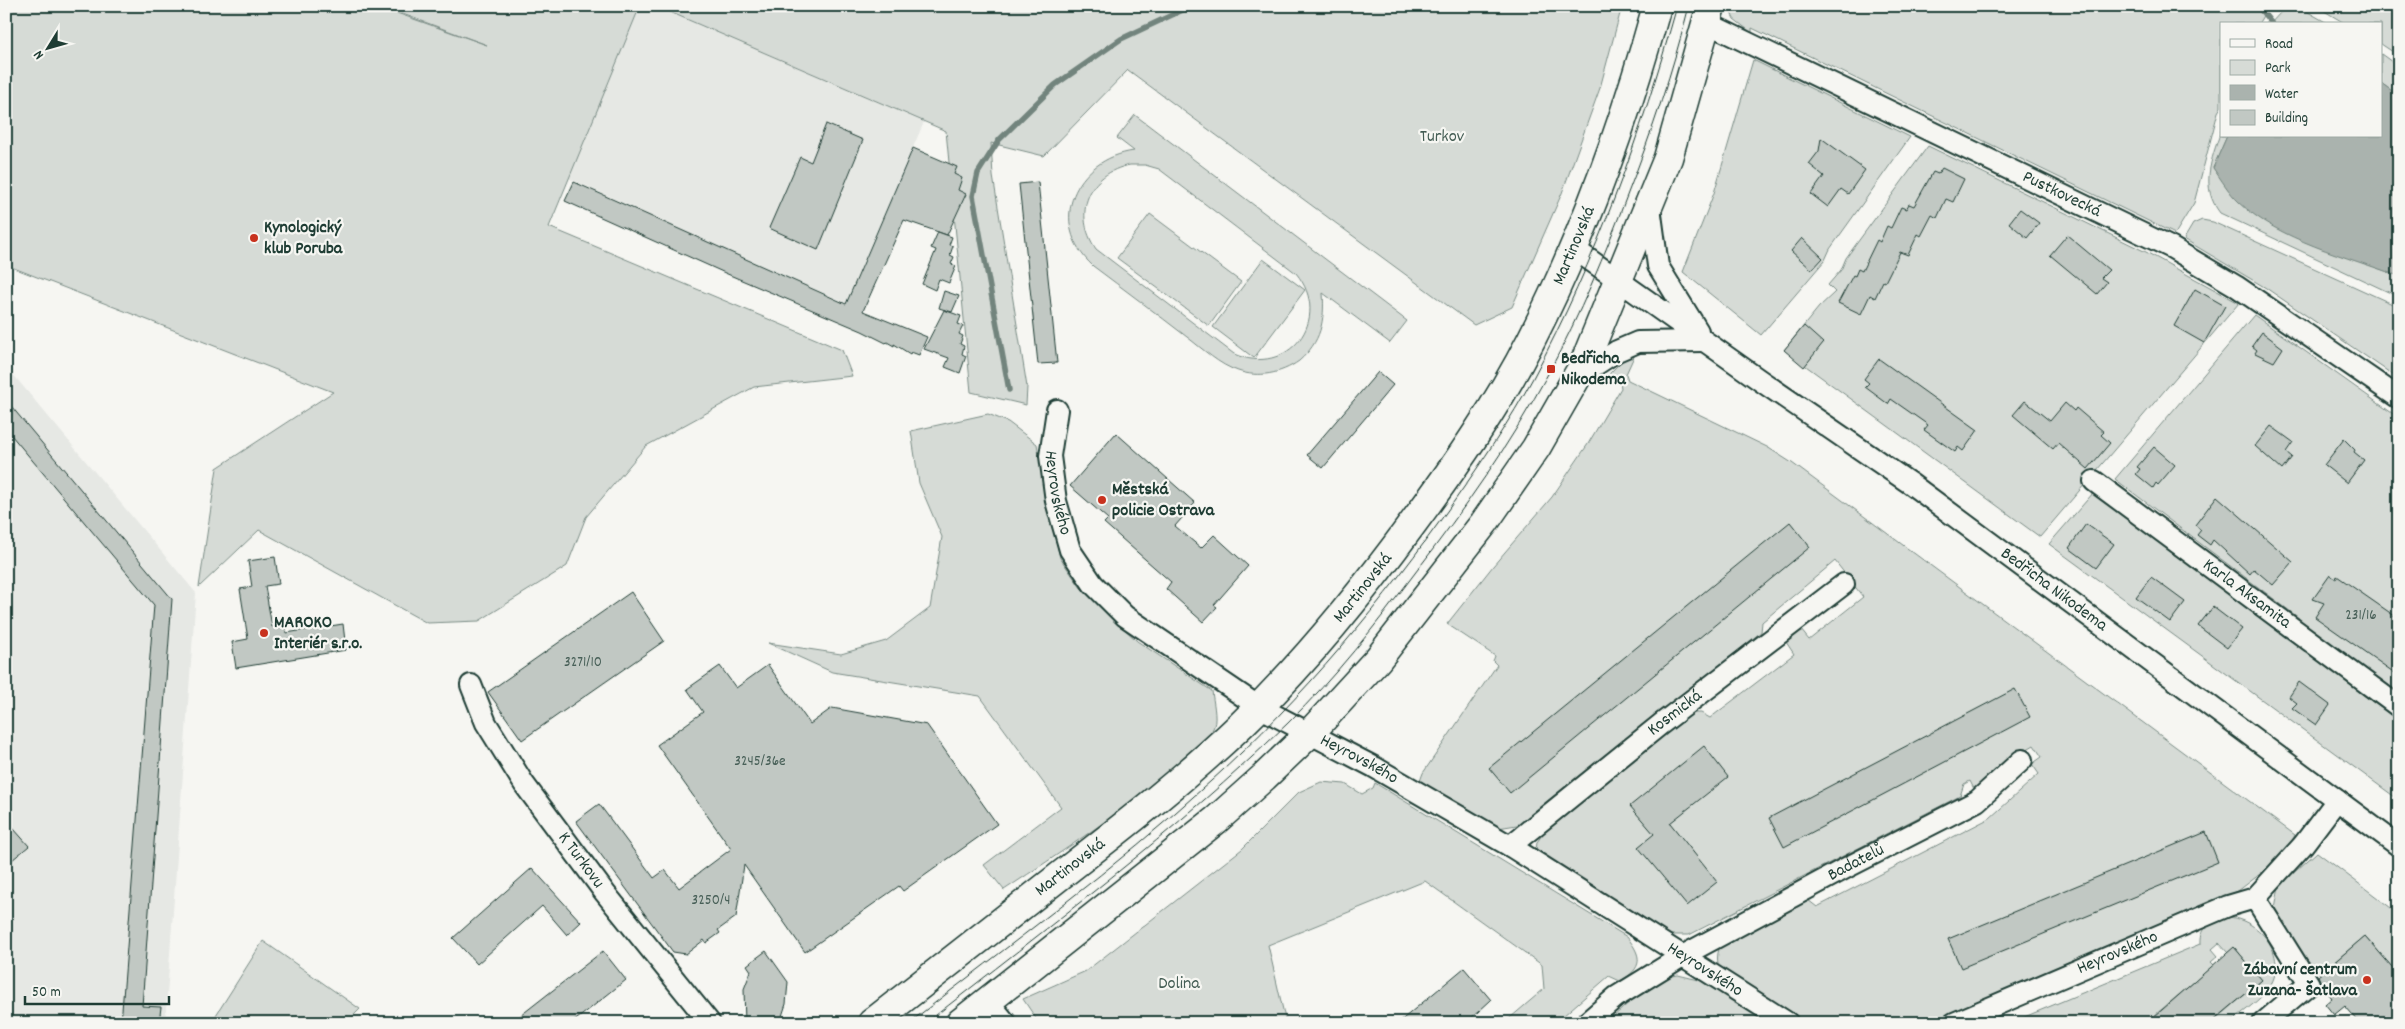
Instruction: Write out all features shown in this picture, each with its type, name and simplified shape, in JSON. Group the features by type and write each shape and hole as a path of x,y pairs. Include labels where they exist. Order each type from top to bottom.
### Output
{"street":[{"name":"Martinovská","path":"872,1023 1165,792 1204,759 1259,707 1302,662 1352,604 1451,470 1518,365 1573,248 1609,159 1657,6"},
{"path":"960,1023 1216,820 1310,733 1378,658 1480,529 1536,448 1577,377 1650,207 1674,139 1709,14"},
{"name":"Pustkovecká","path":"1709,14 2172,248 2236,286 2399,398"},
{"name":"Bedřicha Nikodema","path":"1650,207 1658,266 1704,341"},
{"name":"Bedřicha Nikodema","path":"1573,248 1911,484 2399,846"},
{"path":"1577,377 1617,351 1638,342 1704,341"},
{"name":"Heyrovského","path":"1057,410 1050,456 1056,501 1070,550 1088,577 1125,616 1259,707 1399,781 1510,846 1684,955 1788,1023"},
{"name":"Karla Aksamita","path":"2094,481 2399,707"},
{"name":"Kosmická","path":"1510,846 1661,724 1844,584"},
{"name":"K Turkovu","path":"471,685 486,723 524,784 605,893 710,1023"},
{"name":"Badatelů","path":"1586,1023 1616,998 1684,955 1846,868 1977,801 2022,760"},
{"path":"2263,1023 2309,984 2255,898 2303,845 2337,800"},
{"name":"Heyrovského","path":"1954,1023 2022,996 2228,906 2255,898"},
{"path":"988,1001 1006,1023"}],"shaded area":[{"path":"640,6 656,6 924,122 846,303 733,254 568,178"},
{"path":"6,366 196,593 165,1023 6,1023"}],"green space":[{"path":"6,6 377,6 487,45 381,6 640,6 549,227 842,350 852,376 754,387 646,446 586,517 567,566 479,621 427,623 259,530 199,587 217,468 333,392 6,265"},
{"name":"Turkov","path":"656,6 1622,6 1600,88 1562,193 1512,307 1474,325 1128,70 1044,156 991,143 993,176 1027,387 1026,405 971,392 946,131"},
{"path":"1728,6 2269,6 2259,22 2220,22 2220,109 2194,203 2175,234 1752,28 1752,33 1734,19"},
{"path":"2316,6 2399,6 2399,56 2382,45 2382,22 2343,22"},
{"path":"2293,8 2301,8 2326,22 2272,22 2281,12"},
{"path":"2382,55 2399,67 2399,96 2382,84"},
{"path":"1753,60 1910,137 1830,249 1825,260 1761,335 1683,272 1714,193"},
{"path":"1135,115 1407,321 1390,343 1323,293 1322,322 1317,339 1299,361 1277,372 1253,374 1238,371 1218,361 1093,266 1079,249 1071,231 1070,213 1074,195 1083,180 1096,166 1113,156 1134,151 1117,138","holes":["1130,165 1145,165 1159,169 1296,273 1306,291 1310,308 1307,325 1300,340 1287,351 1272,358 1254,359 1234,354 1096,249 1089,236 1085,222 1085,209 1088,197 1094,186 1115,169"]},
{"path":"2220,134 2220,138 2226,138 2213,168 2313,244 2399,276 2399,297 2220,213 2210,193 2209,183 2209,173"},
{"path":"1928,146 2146,252 2239,303 2040,537 1784,350 1819,307 1835,292 1828,285 1841,270 1846,258"},
{"path":"1150,214 1241,282 1209,326 1117,258"},
{"path":"2202,220 2213,222 2399,307 2399,379 2266,288 2184,239 2193,224"},
{"path":"1263,259 1305,290 1254,358 1213,327"},
{"path":"2254,315 2399,418 2399,700 2295,624 2299,618 2115,479"},
{"path":"1636,352 1626,374 1628,380 1767,447 1792,463 2295,835 2289,846 2273,864 2238,891 1928,1023 1806,1023 1719,970 1719,949 1723,941 1731,934 1760,918 1799,900 1808,900 1817,907 1990,818 2039,774 2032,764 2042,757 2034,745 2004,763 1974,789 1970,781 1964,784 1960,796 1689,935 1663,935 1536,851 1537,842 1545,831 1692,713 1701,713 1710,718 1794,654 1786,642 1801,630 1809,640 1863,597 1835,561 1762,622 1761,632 1523,824 1498,828 1423,791 1420,781 1423,773 1497,665 1493,661 1495,656 1447,624 1493,566 1552,497 1588,444 1621,388 1619,380 1609,374 1624,359"},
{"path":"988,414 1008,422 1037,444 1060,558 1081,588 1137,641 1212,691 1215,714 1212,731 1201,744 1141,795 1004,890 984,865 1061,807 980,696 832,672 768,643 841,654 886,641 930,608 942,537 919,483 911,431"},
{"path":"2094,492 2183,555 2374,703 2399,720 2399,800 2049,544"},
{"name":"Dolina","path":"1321,782 1345,784 1362,794 1373,788 1375,783 1627,937 1636,950 1638,956 1637,966 1628,976 1620,981 1609,976 1555,1023 1504,1023 1544,989 1542,965 1425,881 1268,945 1286,1023 1039,1023 1023,999 1086,971 1242,849 1299,792"},
{"path":"2317,852 2399,914 2399,975 2365,936 2320,974 2282,931 2275,908 2279,886"},
{"path":"2229,917 2242,920 2263,935 2271,945 2276,969 2273,981 2265,993 2230,1023 2212,1023 2262,980 2235,948 2228,953 2219,943 2212,949 2218,956 2211,962 2214,965 2155,1015 2161,1023 2010,1023 2200,944 2202,932 2208,924"},
{"path":"263,941 360,1009 346,1023 211,1023"},
{"path":"1678,975 1703,981 1771,1023 1606,1023 1648,987 1667,977"}],"water":[{"path":"2382,84 2399,96 2399,276 2315,246 2273,227 2239,202 2213,168 2226,138 2382,138"}],"building":[{"path":"826,124 863,140 818,250 769,228 800,157 811,162"},
{"path":"1821,138 1865,170 1848,194 1841,189 1828,207 1811,194 1824,176 1809,164 1819,151"},
{"path":"913,148 957,167 954,174 962,178 958,190 966,194 947,235 904,220 863,311 927,337 919,355 911,352 910,354 894,344 894,346 886,343 565,201 574,182 846,304"},
{"path":"1942,168 1964,179 1953,202 1946,199 1937,218 1932,215 1921,236 1918,234 1908,255 1900,252 1875,298 1870,295 1861,314 1838,303 1853,275 1855,276 1858,269 1862,271 1877,240 1880,242 1887,226 1891,228 1901,207 1906,209 1909,204 1914,206 1933,172 1938,174"},
{"path":"1038,182 1057,363 1038,364 1019,184"},
{"path":"2020,209 2039,223 2027,238 2009,223"},
{"path":"938,232 952,237 949,245 953,246 950,255 954,257 951,264 956,266 949,283 939,279 935,290 922,284 936,250 931,248"},
{"path":"2067,235 2109,270 2101,278 2107,282 2097,294 2050,255"},
{"path":"1802,238 1823,258 1812,270 1791,251"},
{"path":"2195,289 2225,306 2204,343 2174,326"},
{"path":"944,291 959,296 952,312 939,308"},
{"path":"944,310 961,316 958,324 963,326 959,334 963,336 960,344 964,346 962,354 966,356 960,373 945,367 949,358 924,349"},
{"path":"1804,326 1823,343 1804,367 1784,350"},
{"path":"2262,332 2283,348 2274,362 2255,353 2257,350 2252,346"},
{"path":"1879,359 1978,430 1963,451 1958,447 1955,452 1924,430 1928,425 1891,399 1888,404 1865,387 1869,383 1864,379"},
{"path":"1378,372 1393,385 1323,468 1307,455"},
{"path":"6,400 172,599 142,1006 161,1007 159,1023 121,1023 154,605 6,429"},
{"path":"2025,401 2050,421 2065,403 2074,411 2076,408 2104,432 2101,435 2110,443 2088,469 2058,443 2053,449 2013,415"},
{"path":"2271,426 2293,442 2286,452 2292,457 2282,470 2255,446"},
{"path":"1116,433 1195,503 1175,526 1201,548 1214,535 1248,566 1214,605 1217,607 1203,622 1166,589 1171,582 1104,523 1108,519 1070,486"},
{"path":"2344,439 2355,450 2354,452 2364,460 2347,483 2324,465"},
{"path":"2154,447 2175,465 2158,485 2156,483 2153,488 2136,474 2140,469 2137,467"},
{"path":"2217,496 2293,562 2273,585 2254,569 2250,574 2213,540 2210,545 2197,535 2201,530 2195,525"},
{"path":"1790,522 1810,547 1510,793 1489,768"},
{"path":"2086,524 2114,544 2096,568 2069,548"},
{"path":"275,557 279,584 265,586 272,627 285,625 286,633 343,624 346,650 236,668 232,642 248,639 240,589 252,587 248,561"},
{"path":"2330,575 2336,579 2337,576 2399,619 2399,676 2315,617 2324,603 2313,599"},
{"path":"2151,577 2185,602 2170,622 2136,597"},
{"path":"631,592 664,641 522,740 488,692"},
{"path":"2213,607 2242,629 2227,648 2198,626"},
{"path":"768,665 810,724 832,708 927,725 997,824 903,891 899,886 805,952 744,865 736,917 718,930 720,933 706,943 704,940 686,954 673,952 576,821 599,804 654,878 665,870 679,888 731,849 657,745 703,712 687,689 720,666 736,688"},
{"path":"2299,682 2330,705 2316,725 2292,708 2297,703 2289,697"},
{"path":"2015,689 2030,717 1784,847 1769,818"},
{"path":"1704,746 1728,777 1670,823 1717,882 1687,906 1638,847 1654,834 1630,806"},
{"path":"6,820 29,846 6,865"},
{"path":"2206,832 2218,862 1961,968 1948,939"},
{"path":"532,868 581,922 567,935 542,906 477,964 453,938"},
{"path":"2365,936 2399,975 2399,1023 2360,1023 2345,1006 2334,1015 2325,1004 2332,998 2321,984 2318,976"},
{"path":"2234,947 2262,980 2211,1023 2147,1023"},
{"path":"603,951 626,980 572,1023 511,1023"},
{"path":"766,951 788,982 786,1004 782,1016 772,1023 745,1023 744,989 751,971 747,965"},
{"path":"1464,968 1491,1000 1465,1023 1398,1023"}],"waterway":[{"path":"1009,390 973,196 978,173 999,140 1055,85 1121,39 1191,6"},
{"path":"2258,6 2270,22"}],"tram line":[{"path":"909,1023 1100,875 1211,781 1310,682 1371,612 1428,538 1496,440 1533,378 1556,333 1597,242 1615,196 1648,102 1677,6"},
{"path":"926,1023 1157,840 1288,723 1339,669 1433,549 1469,500 1519,424 1549,372 1582,306 1619,216 1662,101 1689,6"}],"place":[{"name":"Kynologický klub Poruba","path":"254,238"},
{"name":"Bedřicha Nikodema","path":"1551,369"},
{"name":"Městská policie Ostrava","path":"1102,500"},
{"name":"MAROKO Interiér s.r.o.","path":"264,633"},
{"name":"Zábavní centrum Zuzana- Šatlava","path":"2367,980"}]}
